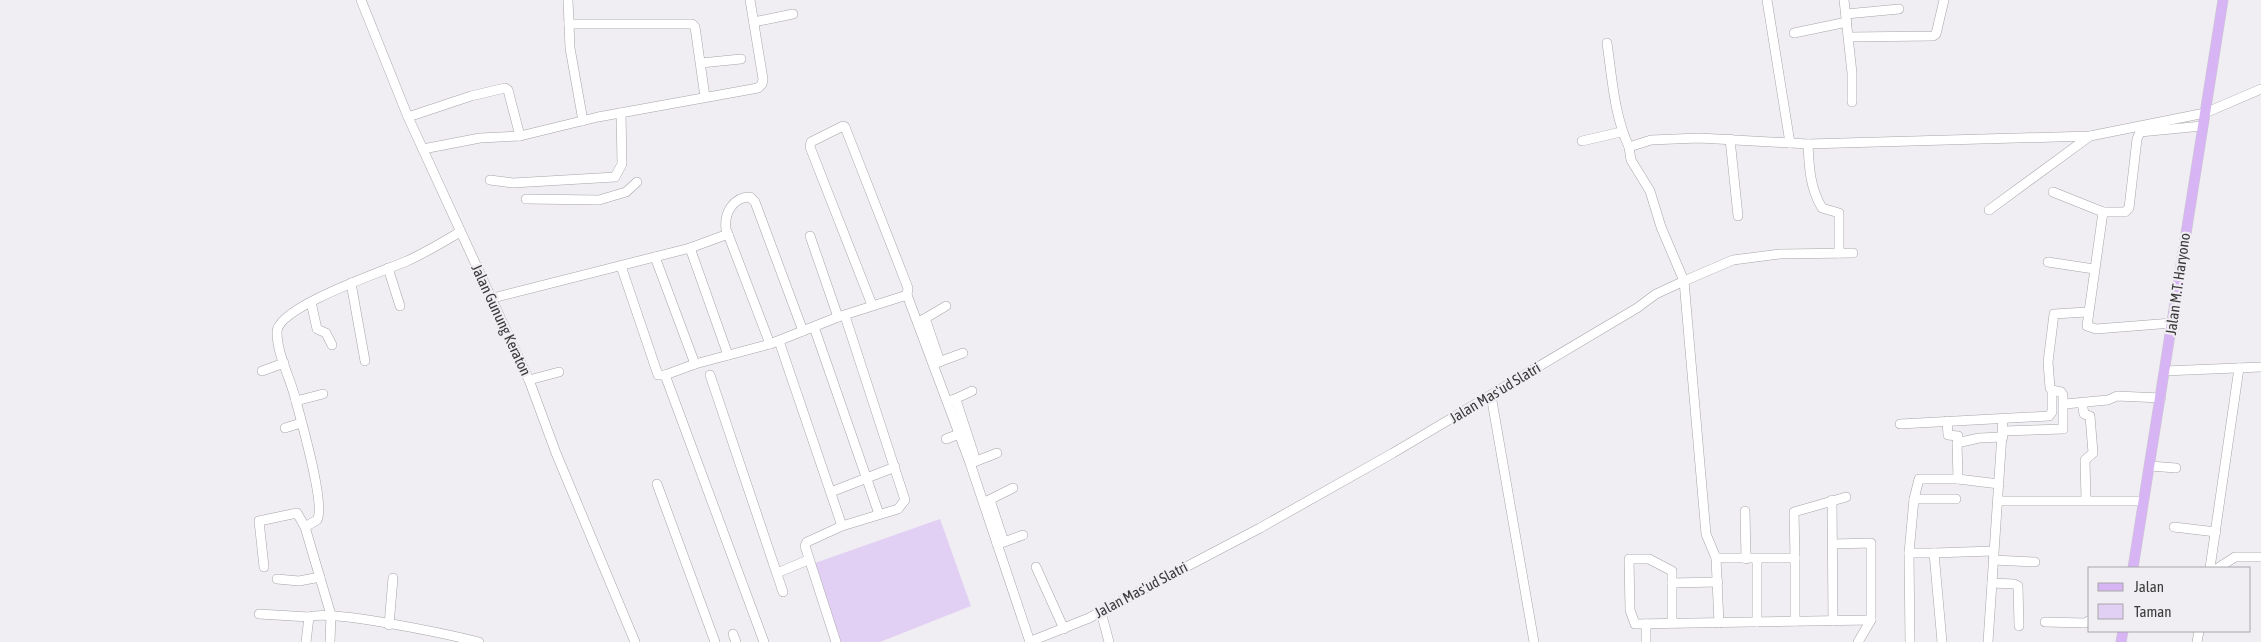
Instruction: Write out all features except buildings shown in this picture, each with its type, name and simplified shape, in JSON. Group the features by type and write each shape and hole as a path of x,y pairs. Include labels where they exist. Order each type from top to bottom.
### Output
{"main road":[{"name":"Jalan M.T. Haryono","path":"2134,567 2223,0"}],"street":[{"name":"Jalan Gunung Keraton","path":"361,0 408,117 460,232 493,298 529,380 556,453 635,642"},
{"path":"568,0 570,48 583,121"},
{"path":"423,149 480,138 520,136 621,113 758,88 762,84 750,0"},
{"path":"1767,0 1790,143"},
{"path":"1844,0 1849,37 1852,102"},
{"path":"1849,37 1933,36 1936,34 1944,0"},
{"path":"1794,32 1846,18 1899,9"},
{"path":"754,22 793,14"},
{"path":"569,24 692,24 695,27 705,97"},
{"path":"1607,43 1622,132 1631,160 1650,191 1661,227 1684,281 1706,534 1714,554 1718,582 1719,623"},
{"path":"701,63 741,59"},
{"path":"408,117 471,96 505,88 508,90 520,136"},
{"path":"1628,147 1651,140 1699,138 1808,144 2090,136 2205,113 2261,88"},
{"path":"618,194 615,177 622,164 621,113"},
{"path":"872,305 810,147 811,142 843,126 877,205 908,288 907,295 921,320 951,400 972,449 972,462"},
{"path":"2053,192 2103,212 2125,212 2129,208 2137,139 2140,132 2202,126"},
{"path":"1582,141 1622,132"},
{"path":"1989,210 2090,136"},
{"path":"1730,139 1738,216"},
{"path":"1808,144 1810,176 1820,206 1839,213 1839,253"},
{"path":"490,180 513,183 615,177"},
{"path":"526,199 599,200 630,189 632,184 637,182"},
{"path":"770,344 728,234 726,224 730,208 740,198 753,198 803,331"},
{"path":"2103,212 2087,312 2087,326 2096,329 2172,322"},
{"path":"305,527 317,520 320,509 311,458 277,332 279,323 291,312 351,283 408,260 460,232"},
{"path":"493,298 690,248 728,234"},
{"path":"810,236 842,316 895,468 904,500 898,509 842,526 807,542 805,550 836,642"},
{"path":"690,248 728,355"},
{"name":"Jalan Mas'ud Slatri","path":"1030,642 1101,612 1260,528 1491,395 1638,308 1656,294 1734,260 1780,254 1853,253"},
{"path":"655,257 695,364"},
{"path":"2048,262 2094,269"},
{"path":"621,266 658,376 770,344 872,305 907,295"},
{"path":"388,268 400,306"},
{"path":"351,283 365,361"},
{"path":"312,302 317,329 327,334 332,344"},
{"path":"921,320 946,306"},
{"path":"1900,424 2049,416 2052,412 2049,338 2054,314 2087,312"},
{"path":"814,327 879,514"},
{"path":"779,341 842,526"},
{"path":"937,363 963,354"},
{"path":"262,371 284,363"},
{"path":"2164,371 2261,367"},
{"path":"2210,567 2239,368"},
{"path":"529,380 559,372"},
{"path":"665,375 764,642"},
{"path":"710,375 783,592"},
{"path":"1958,442 2003,434 2061,430 2063,428 2064,404 2062,393 2050,382"},
{"path":"951,400 972,392"},
{"path":"296,401 323,394"},
{"path":"1491,395 1534,642"},
{"path":"2064,404 2108,400 2117,396 2161,398"},
{"path":"951,400 959,434 972,462 986,501 1030,642"},
{"path":"2082,402 2084,414 2090,416 2093,453 2085,460 2086,500"},
{"path":"1988,642 2003,419"},
{"path":"1947,421 1948,435 1958,436 1956,445 1958,479"},
{"path":"284,428 301,424"},
{"path":"946,439 959,434"},
{"path":"972,462 997,453"},
{"path":"2150,466 2176,468"},
{"path":"830,492 895,468"},
{"path":"1910,642 1909,552 1914,499 1921,478 1958,479 1999,484"},
{"path":"657,484 716,642"},
{"path":"986,501 1012,488"},
{"path":"1795,621 1794,512 1846,496"},
{"path":"1914,499 1956,499"},
{"path":"1832,500 1833,621"},
{"path":"1998,501 2144,501"},
{"path":"1745,510 1746,559"},
{"path":"264,567 259,520 296,513 305,527 331,615 330,642"},
{"path":"2174,527 2216,532"},
{"path":"1000,543 1024,535"},
{"path":"1833,544 1871,543 1871,620 1858,642"},
{"path":"1909,552 1993,556 2035,562"},
{"path":"1934,552 1942,642"},
{"path":"1714,554 1746,559 1795,558"},
{"path":"2220,567 2235,557 2261,557"},
{"path":"1672,624 1672,571 1649,559 1629,559 1630,610 1635,624 1672,624 1871,620"},
{"path":"1757,559 1757,622"},
{"path":"777,573 808,560"},
{"path":"1036,567 1064,629"},
{"path":"277,579 299,581 320,577"},
{"path":"389,625 392,578"},
{"path":"1672,583 1718,582"},
{"path":"1992,583 2018,586 2019,626"},
{"path":"1101,612 1109,642"},
{"path":"259,614 308,617 331,615 479,642"},
{"path":"306,642 308,617"},
{"path":"2045,622 2085,623 2088,621"},
{"path":"1646,624 1646,642"}],"green space":[{"path":"940,519 971,606 880,642 841,642 815,563"}]}
